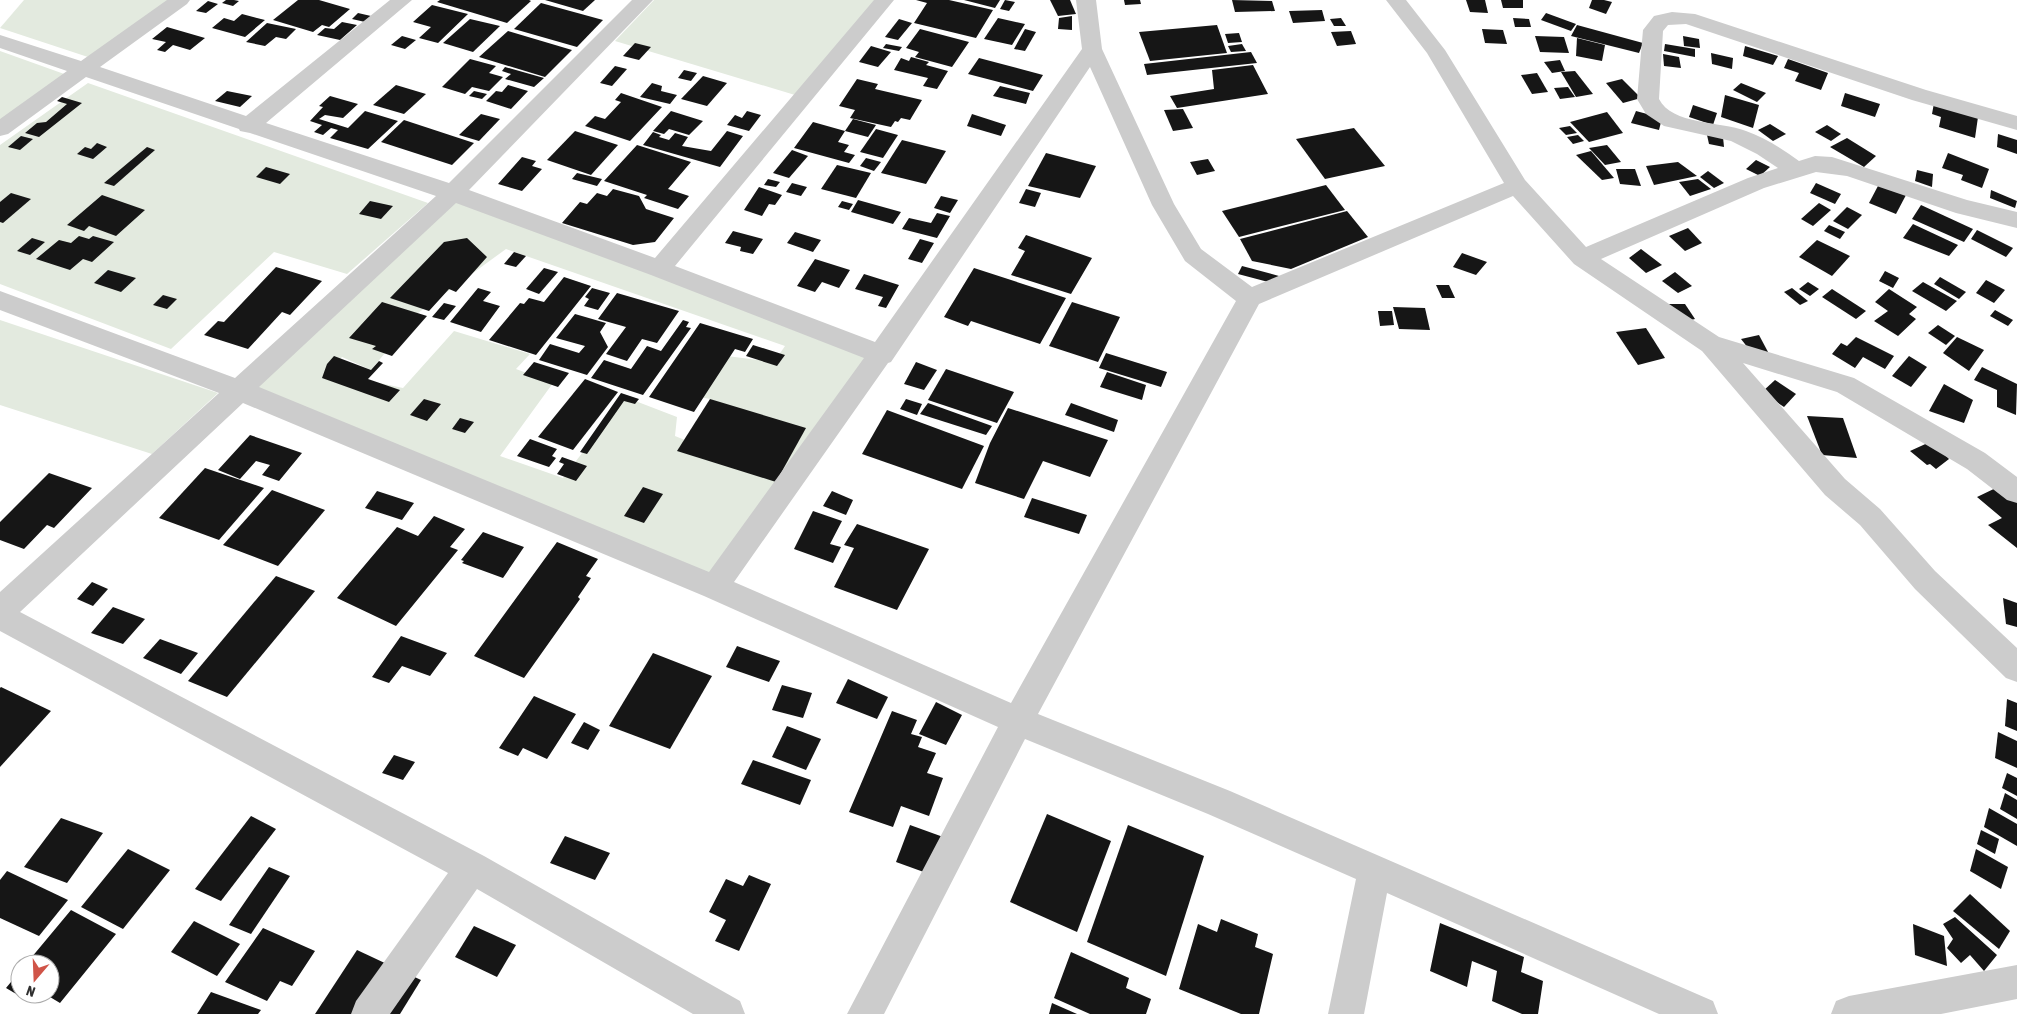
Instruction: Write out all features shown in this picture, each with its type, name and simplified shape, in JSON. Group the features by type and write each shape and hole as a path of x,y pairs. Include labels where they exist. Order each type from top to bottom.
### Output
{"street":[{"path":"0,129 180,0"},
{"path":"248,126 402,0"},
{"path":"0,611 453,194 643,0"},
{"path":"659,269 884,0"},
{"path":"1086,0 1092,48 1163,205 1193,255 1250,298"},
{"path":"1396,0 1435,50 1517,186 1582,258 1711,344 1835,487 1870,517 1925,580 2017,668"},
{"path":"1796,170 1756,144 1728,133 1695,128 1659,115 1651,107 1648,99 1653,30 1661,20 1672,18 1689,9 1920,95 2017,123"},
{"path":"0,40 248,126 453,194 659,269 882,355"},
{"path":"714,587 882,355 1005,178 1092,48"},
{"path":"1582,258 1720,198 1816,164 1832,165 1964,207 2017,220"},
{"path":"865,1014 1018,720 1250,298 1517,186"},
{"path":"0,300 239,390 714,587 1018,720 1218,802 1700,1014"},
{"path":"1711,344 1845,385 1976,461 2017,492"},
{"path":"0,616 472,868 727,1014"},
{"path":"369,1014 472,868"},
{"path":"1346,1014 1374,871"},
{"path":"1849,1014 2017,982"}],"shaded area":[{"path":"24,0 170,0 91,58 0,28"},
{"path":"654,0 875,0 795,95 615,41"},
{"path":"0,51 67,75 0,122"},
{"path":"88,83 428,203 347,274 274,252 171,349 0,284 0,145"},
{"path":"453,200 873,357 713,576 251,386","holes":["506,249 785,346 774,362 719,355 690,395 710,399 743,414 717,453 675,436 677,417 625,397 563,478 500,456 553,383 516,369 530,354 454,331 403,388 328,372 342,357 371,370 418,313"]},
{"path":"0,320 218,393 152,454 0,405"}],"building":[{"path":"226,0 239,1 233,6 222,3"},
{"path":"298,0 319,0 350,9 329,27 322,25 313,32 273,20"},
{"path":"440,0 531,1 507,23 437,2"},
{"path":"545,0 595,0 583,11"},
{"path":"916,0 949,0 993,10 976,38 914,23 927,3"},
{"path":"964,0 1000,0 995,8"},
{"path":"1005,0 1015,2 1009,11 1000,9"},
{"path":"1050,0 1070,0 1076,14 1058,16"},
{"path":"1124,0 1140,0 1141,4 1125,5"},
{"path":"1232,0 1272,1 1275,11 1235,12"},
{"path":"1466,0 1485,0 1488,13 1470,12"},
{"path":"1501,0 1523,0 1523,8 1503,8"},
{"path":"1592,0 1612,2 1606,14 1589,8"},
{"path":"208,1 218,4 206,13 196,11"},
{"path":"541,3 603,20 577,47 514,29"},
{"path":"432,5 468,14 438,43 419,38 431,27 413,22"},
{"path":"1322,10 1325,21 1293,23 1289,11"},
{"path":"358,13 371,16 365,22 352,19"},
{"path":"1546,13 1576,24 1571,31 1541,20"},
{"path":"242,14 265,20 245,37 212,28 224,18 234,21"},
{"path":"1072,16 1072,30 1058,29 1059,18"},
{"path":"998,18 1025,24 1012,45 984,39"},
{"path":"1341,18 1346,26 1334,26 1330,19"},
{"path":"1513,18 1529,19 1531,27 1515,27"},
{"path":"470,19 500,26 473,52 443,43"},
{"path":"899,19 912,23 898,40 885,37"},
{"path":"342,22 357,25 340,40 317,35 325,28 334,29"},
{"path":"267,23 296,29 286,39 276,37 265,46 246,42"},
{"path":"1217,25 1227,53 1150,61 1139,32"},
{"path":"1577,25 1643,43 1639,53 1571,36"},
{"path":"167,27 205,38 190,50 173,45 165,52 157,50 166,42 152,39"},
{"path":"920,29 969,42 952,67 915,57 919,52 906,48"},
{"path":"1025,29 1036,32 1025,51 1014,49"},
{"path":"1482,29 1503,30 1507,44 1485,43"},
{"path":"508,31 572,50 545,77 479,57"},
{"path":"1351,31 1356,44 1337,46 1331,32"},
{"path":"1239,33 1242,42 1228,43 1225,34"},
{"path":"402,36 416,40 405,49 391,45"},
{"path":"1535,36 1564,37 1569,53 1540,52"},
{"path":"1683,36 1699,39 1700,48 1684,46"},
{"path":"1577,38 1605,45 1602,61 1576,56"},
{"path":"635,43 651,47 639,60 623,56"},
{"path":"886,44 902,47 899,51 883,48"},
{"path":"1242,44 1246,51 1231,52 1228,46"},
{"path":"1665,44 1695,49 1695,57 1664,51"},
{"path":"871,46 891,52 878,67 859,62"},
{"path":"1745,46 1778,56 1773,65 1743,56"},
{"path":"1251,52 1257,63 1147,75 1144,64"},
{"path":"1711,53 1733,58 1732,69 1712,64"},
{"path":"1663,54 1679,57 1681,68 1664,66"},
{"path":"911,57 929,62 926,65 948,71 937,89 923,86 928,78 894,70 901,58 909,61"},
{"path":"979,58 1043,75 1033,91 968,74"},
{"path":"470,59 496,66 489,73 503,77 489,91 472,87 465,94 442,87"},
{"path":"1788,59 1828,73 1821,90 1795,81 1799,73 1784,68"},
{"path":"1560,60 1565,71 1552,73 1544,62"},
{"path":"1253,65 1268,94 1177,108 1170,96 1214,89 1212,70"},
{"path":"615,66 627,69 612,86 600,83"},
{"path":"505,67 544,78 534,87 505,79 511,74 502,71"},
{"path":"684,70 697,73 691,81 678,78"},
{"path":"1575,71 1593,94 1576,97 1561,72"},
{"path":"1537,73 1548,92 1532,94 1521,75"},
{"path":"703,76 727,83 707,106 681,99"},
{"path":"857,79 878,84 875,89 922,100 910,120 901,118 898,122 895,121 891,127 850,118 855,110 839,106"},
{"path":"1622,79 1641,98 1623,103 1606,83"},
{"path":"652,83 662,86 661,91 677,95 670,104 640,97"},
{"path":"1741,83 1766,93 1757,102 1733,90"},
{"path":"396,85 426,94 404,114 373,105"},
{"path":"508,85 528,91 511,109 486,101 496,91 502,92"},
{"path":"1000,86 1030,93 1026,104 993,96"},
{"path":"1568,87 1575,97 1560,99 1554,88"},
{"path":"227,91 252,96 240,107 215,101"},
{"path":"474,91 487,94 482,99 469,96"},
{"path":"621,93 662,107 630,141 585,126 595,116 605,119 621,102 615,100"},
{"path":"1845,93 1880,104 1875,117 1841,106"},
{"path":"1725,95 1759,105 1753,128 1721,117"},
{"path":"330,96 358,104 343,118 325,115 319,119 348,128 365,111 398,121 368,149 330,138 338,130 331,128 323,135 314,132 322,125 310,121 323,107 319,106"},
{"path":"62,97 82,103 39,137 25,133 37,123 46,122 67,104 57,101"},
{"path":"1934,103 1978,117 1975,138 1939,127 1941,117 1932,114"},
{"path":"1693,105 1717,113 1713,125 1689,117"},
{"path":"1183,109 1193,128 1173,131 1164,110"},
{"path":"671,111 703,121 689,135 669,129 664,134 653,131"},
{"path":"747,111 761,115 749,131 727,125 735,115 742,118"},
{"path":"1636,111 1662,118 1659,130 1631,123"},
{"path":"1607,112 1623,133 1589,142 1570,122"},
{"path":"481,114 500,119 479,141 459,135"},
{"path":"972,114 1006,125 1001,136 967,126"},
{"path":"853,119 876,125 868,137 845,131"},
{"path":"404,120 474,143 452,165 381,142"},
{"path":"813,122 845,131 838,142 849,145 844,152 855,155 849,163 794,148"},
{"path":"1770,124 1786,134 1773,141 1758,130"},
{"path":"1827,125 1841,134 1831,141 1815,132"},
{"path":"1570,126 1577,133 1566,135 1559,128"},
{"path":"1354,128 1385,166 1325,179 1296,139"},
{"path":"876,129 898,135 883,158 860,152"},
{"path":"575,131 618,145 591,175 547,160"},
{"path":"727,131 743,136 720,167 643,145 653,132 661,135 659,137 669,140 675,133 688,137 682,146 711,151"},
{"path":"1998,134 2017,140 2017,154 1997,147"},
{"path":"1578,135 1584,141 1573,144 1567,137"},
{"path":"1707,135 1723,137 1724,147 1709,144"},
{"path":"21,136 33,139 20,150 8,147"},
{"path":"1847,138 1876,156 1864,167 1830,147"},
{"path":"902,140 946,151 926,184 881,173"},
{"path":"97,143 107,147 93,159 77,154 85,147 91,149"},
{"path":"637,145 691,162 668,189 689,196 678,209 644,198 647,195 604,181"},
{"path":"1607,145 1621,162 1605,165 1589,148"},
{"path":"147,147 155,150 114,186 104,183"},
{"path":"792,150 808,156 789,178 773,173"},
{"path":"1591,151 1614,178 1602,180 1576,155"},
{"path":"1046,153 1096,166 1080,198 1028,186"},
{"path":"1948,153 1989,169 1982,188 1961,180 1963,175 1942,168"},
{"path":"522,157 536,161 532,166 542,169 522,191 498,184"},
{"path":"866,158 881,162 874,171 860,166"},
{"path":"1208,159 1215,171 1197,175 1190,162"},
{"path":"1756,160 1770,167 1760,176 1746,169"},
{"path":"1678,162 1697,176 1654,185 1646,166"},
{"path":"837,165 871,173 856,198 821,189"},
{"path":"266,167 290,174 280,184 256,177"},
{"path":"1616,169 1635,169 1641,186 1620,184"},
{"path":"1917,170 1933,174 1932,187 1915,181"},
{"path":"1708,171 1724,183 1714,188 1700,177"},
{"path":"577,173 602,179 597,186 572,179"},
{"path":"768,179 780,182 776,187 764,185"},
{"path":"1698,179 1711,189 1690,196 1679,182"},
{"path":"792,183 807,187 801,196 786,192"},
{"path":"1816,183 1841,194 1835,204 1810,193"},
{"path":"1879,184 1906,195 1896,214 1869,203"},
{"path":"1326,185 1345,210 1239,237 1222,211"},
{"path":"759,187 782,195 775,205 769,204 762,216 744,210"},
{"path":"613,189 639,196 646,209 674,218 655,242 633,245 562,223 580,202 587,204 597,193 607,196"},
{"path":"1026,189 1041,193 1035,207 1019,203"},
{"path":"1991,190 2017,201 2015,208 1990,198"},
{"path":"11,193 31,199 3,223 0,222 0,202"},
{"path":"102,195 145,210 116,236 89,226 84,231 67,225"},
{"path":"941,196 958,200 950,213 934,208"},
{"path":"858,200 901,212 893,224 851,212"},
{"path":"370,201 393,206 381,219 359,214"},
{"path":"842,201 853,204 849,210 838,207"},
{"path":"1819,203 1831,210 1813,226 1801,219"},
{"path":"1921,205 1973,229 1964,242 1912,219"},
{"path":"1847,207 1862,215 1848,229 1833,221"},
{"path":"1347,211 1368,237 1291,269 1252,261 1240,239"},
{"path":"937,213 950,216 937,238 902,229 909,218 931,223"},
{"path":"1913,224 1958,245 1949,256 1903,238"},
{"path":"1829,225 1845,232 1840,239 1824,231"},
{"path":"1688,228 1702,243 1685,251 1669,236"},
{"path":"1977,230 2013,248 2006,257 1971,239"},
{"path":"733,231 763,239 753,254 740,251 741,247 725,243"},
{"path":"795,232 821,240 813,252 787,243"},
{"path":"1026,235 1092,258 1071,294 1011,275 1025,251 1018,248"},
{"path":"79,236 89,239 93,236 114,242 92,262 83,259 70,270 36,259 59,240 71,243"},
{"path":"32,238 45,242 30,255 17,251"},
{"path":"467,238 487,257 456,292 449,289 429,311 390,298 444,242"},
{"path":"920,239 934,243 922,263 908,259"},
{"path":"1817,240 1850,256 1832,276 1799,257"},
{"path":"1641,249 1662,265 1646,273 1629,258"},
{"path":"514,252 526,256 516,267 504,264"},
{"path":"1462,253 1487,262 1476,275 1453,267"},
{"path":"815,259 850,270 839,288 822,282 815,292 797,286"},
{"path":"1242,266 1279,276 1276,284 1238,274"},
{"path":"276,267 322,281 290,315 282,312 248,349 204,335 218,321 224,322"},
{"path":"544,268 558,272 539,294 526,289"},
{"path":"974,268 1066,298 1040,344 971,321 968,326 944,317"},
{"path":"108,270 136,278 121,292 94,283"},
{"path":"1885,271 1899,278 1893,288 1879,281"},
{"path":"1675,272 1692,286 1678,293 1662,281"},
{"path":"864,274 899,285 886,308 878,306 883,297 855,289"},
{"path":"564,277 591,286 536,355 489,340 520,303 524,304 529,298 544,302"},
{"path":"1940,277 1966,292 1959,299 1934,284"},
{"path":"1986,280 2005,290 1994,303 1976,293"},
{"path":"1808,282 1819,289 1810,296 1799,289"},
{"path":"1923,282 1957,301 1946,311 1912,291"},
{"path":"1436,285 1449,285 1455,298 1442,298"},
{"path":"478,288 491,292 483,301 500,306 481,332 450,322"},
{"path":"592,288 610,293 598,310 584,306 589,299 585,297"},
{"path":"1792,288 1808,301 1800,305 1784,292"},
{"path":"1832,289 1866,311 1856,319 1822,297"},
{"path":"1889,289 1917,307 1909,314 1916,319 1898,336 1874,321 1888,311 1875,302"},
{"path":"617,293 679,311 657,343 642,339 627,361 606,354 626,327 598,319"},
{"path":"163,295 177,299 167,309 153,305"},
{"path":"382,302 427,316 392,356 372,349 376,346 349,338"},
{"path":"1072,302 1120,317 1098,362 1049,346"},
{"path":"444,303 456,306 444,320 432,317"},
{"path":"1668,304 1685,304 1695,319 1683,322"},
{"path":"1393,307 1425,308 1430,330 1399,329"},
{"path":"1995,310 2013,320 2008,326 1990,316"},
{"path":"1378,311 1392,311 1394,325 1380,326"},
{"path":"575,314 606,323 600,332 608,347 587,375 539,360 550,344 579,353 585,346 556,338"},
{"path":"683,320 689,322 686,327 691,328 643,395 591,378 604,360 631,369 647,346 661,351"},
{"path":"700,323 753,339 745,352 735,349 694,412 649,397"},
{"path":"1938,325 1955,336 1946,345 1928,333"},
{"path":"1646,328 1665,358 1638,365 1616,332"},
{"path":"1759,335 1768,352 1752,353 1741,339"},
{"path":"1856,337 1894,356 1885,369 1863,357 1855,368 1832,354 1841,343 1847,346"},
{"path":"1957,337 1984,350 1969,371 1943,353"},
{"path":"753,345 785,355 777,366 746,356"},
{"path":"1106,353 1167,372 1161,387 1099,368"},
{"path":"334,356 371,370 379,361 383,363 368,379 400,390 389,402 322,378 327,364"},
{"path":"1909,356 1927,367 1911,387 1892,376"},
{"path":"534,362 569,373 558,387 523,375"},
{"path":"916,362 937,370 924,390 904,384"},
{"path":"1982,367 2017,384 2016,415 1997,407 1997,390 1974,380"},
{"path":"946,369 1014,392 997,423 928,400"},
{"path":"1107,372 1146,385 1142,400 1100,387"},
{"path":"585,379 618,392 573,450 538,437"},
{"path":"1775,380 1796,394 1784,407 1762,392"},
{"path":"1944,384 1973,400 1964,423 1929,411"},
{"path":"621,393 639,399 635,404 624,401 587,454 580,452"},
{"path":"424,399 441,404 427,421 410,415"},
{"path":"710,399 806,428 776,482 677,451"},
{"path":"906,399 922,404 917,415 900,409"},
{"path":"928,403 992,426 986,435 920,414"},
{"path":"1071,403 1118,420 1114,432 1065,415"},
{"path":"1008,408 1108,440 1090,477 1043,461 1024,499 975,483 990,443"},
{"path":"887,410 984,446 962,489 862,454"},
{"path":"1807,416 1843,418 1857,458 1822,455"},
{"path":"460,418 474,422 465,433 452,429"},
{"path":"250,435 302,453 279,481 262,475 270,465 256,461 240,479 218,470"},
{"path":"530,439 557,449 552,456 556,458 549,467 517,456"},
{"path":"1932,441 1949,459 1936,469 1930,464 1927,465 1910,451"},
{"path":"562,457 587,466 576,481 557,474 564,464 559,462"},
{"path":"205,468 264,488 219,540 159,518"},
{"path":"49,473 92,488 54,528 47,525 24,549 0,540 0,522"},
{"path":"2002,485 2017,497 2017,548 1988,525 2002,518 1977,497"},
{"path":"643,487 663,494 644,523 624,516"},
{"path":"272,490 325,510 278,566 223,545"},
{"path":"377,491 414,503 402,520 365,508"},
{"path":"832,491 853,500 846,515 823,506"},
{"path":"1032,498 1087,515 1079,534 1024,517"},
{"path":"813,511 842,521 830,544 841,547 833,563 794,549"},
{"path":"434,516 465,529 450,547 458,550 396,626 337,598 397,527 418,536"},
{"path":"857,524 929,549 897,610 834,587 854,548 844,545"},
{"path":"483,532 524,547 503,578 462,563 464,561 461,560"},
{"path":"557,542 598,559 586,576 591,578 578,597 580,599 524,678 474,656"},
{"path":"276,576 315,591 227,697 188,681"},
{"path":"92,582 108,589 93,606 77,599"},
{"path":"2003,598 2017,603 2017,627 2006,624"},
{"path":"113,607 145,619 123,644 91,633"},
{"path":"401,636 447,653 430,676 402,666 389,683 372,677"},
{"path":"160,639 198,653 181,674 143,658"},
{"path":"737,646 780,661 769,682 726,667"},
{"path":"653,653 712,676 670,749 609,726"},
{"path":"848,679 888,697 877,719 836,703"},
{"path":"782,685 812,693 803,718 772,710"},
{"path":"0,688 51,711 0,767"},
{"path":"534,696 576,714 547,759 523,748 518,756 499,748"},
{"path":"2007,699 2017,703 2017,731 2005,726"},
{"path":"936,702 962,715 946,745 919,734"},
{"path":"892,711 917,720 911,734 922,737 918,747 936,753 927,773 943,778 929,816 901,806 893,827 849,812"},
{"path":"584,722 600,730 588,750 571,743"},
{"path":"787,726 821,739 806,770 772,757"},
{"path":"1998,732 2017,741 2017,768 1995,758"},
{"path":"394,755 415,762 403,780 382,773"},
{"path":"753,760 811,780 800,805 741,784"},
{"path":"2007,773 2017,778 2017,796 2002,788"},
{"path":"2005,793 2017,800 2017,819 2000,809"},
{"path":"1989,808 2017,824 2017,846 1984,827"},
{"path":"1047,814 1111,841 1077,932 1010,902"},
{"path":"251,816 276,829 221,901 195,889"},
{"path":"61,818 103,833 67,883 24,867"},
{"path":"910,825 946,838 932,875 896,862"},
{"path":"1128,825 1204,856 1166,976 1087,942"},
{"path":"1981,830 1999,839 1995,854 1977,844"},
{"path":"565,836 610,853 595,880 550,863"},
{"path":"128,849 170,870 123,929 81,907"},
{"path":"1976,849 2008,867 2001,889 1970,871"},
{"path":"269,867 290,876 251,934 229,925"},
{"path":"7,871 68,900 39,936 0,918 0,880"},
{"path":"749,875 771,884 739,951 715,941 726,920 709,912 726,879 743,886"},
{"path":"1970,894 2010,931 1999,949 1953,911"},
{"path":"71,910 116,934 60,1003 60,954 34,954"},
{"path":"1955,917 1997,955 1984,971 1970,955 1961,963 1947,948 1953,939 1943,924"},
{"path":"1221,919 1258,934 1255,947 1273,954 1259,1014 1241,1014 1179,989 1198,924 1217,932"},
{"path":"194,921 240,944 217,976 171,952"},
{"path":"1440,923 1524,957 1521,972 1543,981 1538,1014 1522,1014 1492,1001 1497,971 1472,961 1467,987 1430,971"},
{"path":"1913,924 1944,936 1947,966 1915,955"},
{"path":"474,926 516,945 497,977 455,957"},
{"path":"263,928 315,951 292,986 280,981 267,1001 225,982"},
{"path":"357,950 421,980 400,1014 315,1014"},
{"path":"1071,952 1129,978 1126,988 1151,999 1146,1014 1090,1014 1054,998"},
{"path":"211,992 261,1010 258,1014 197,1014"},
{"path":"1052,1003 1077,1014 1049,1014"}]}
